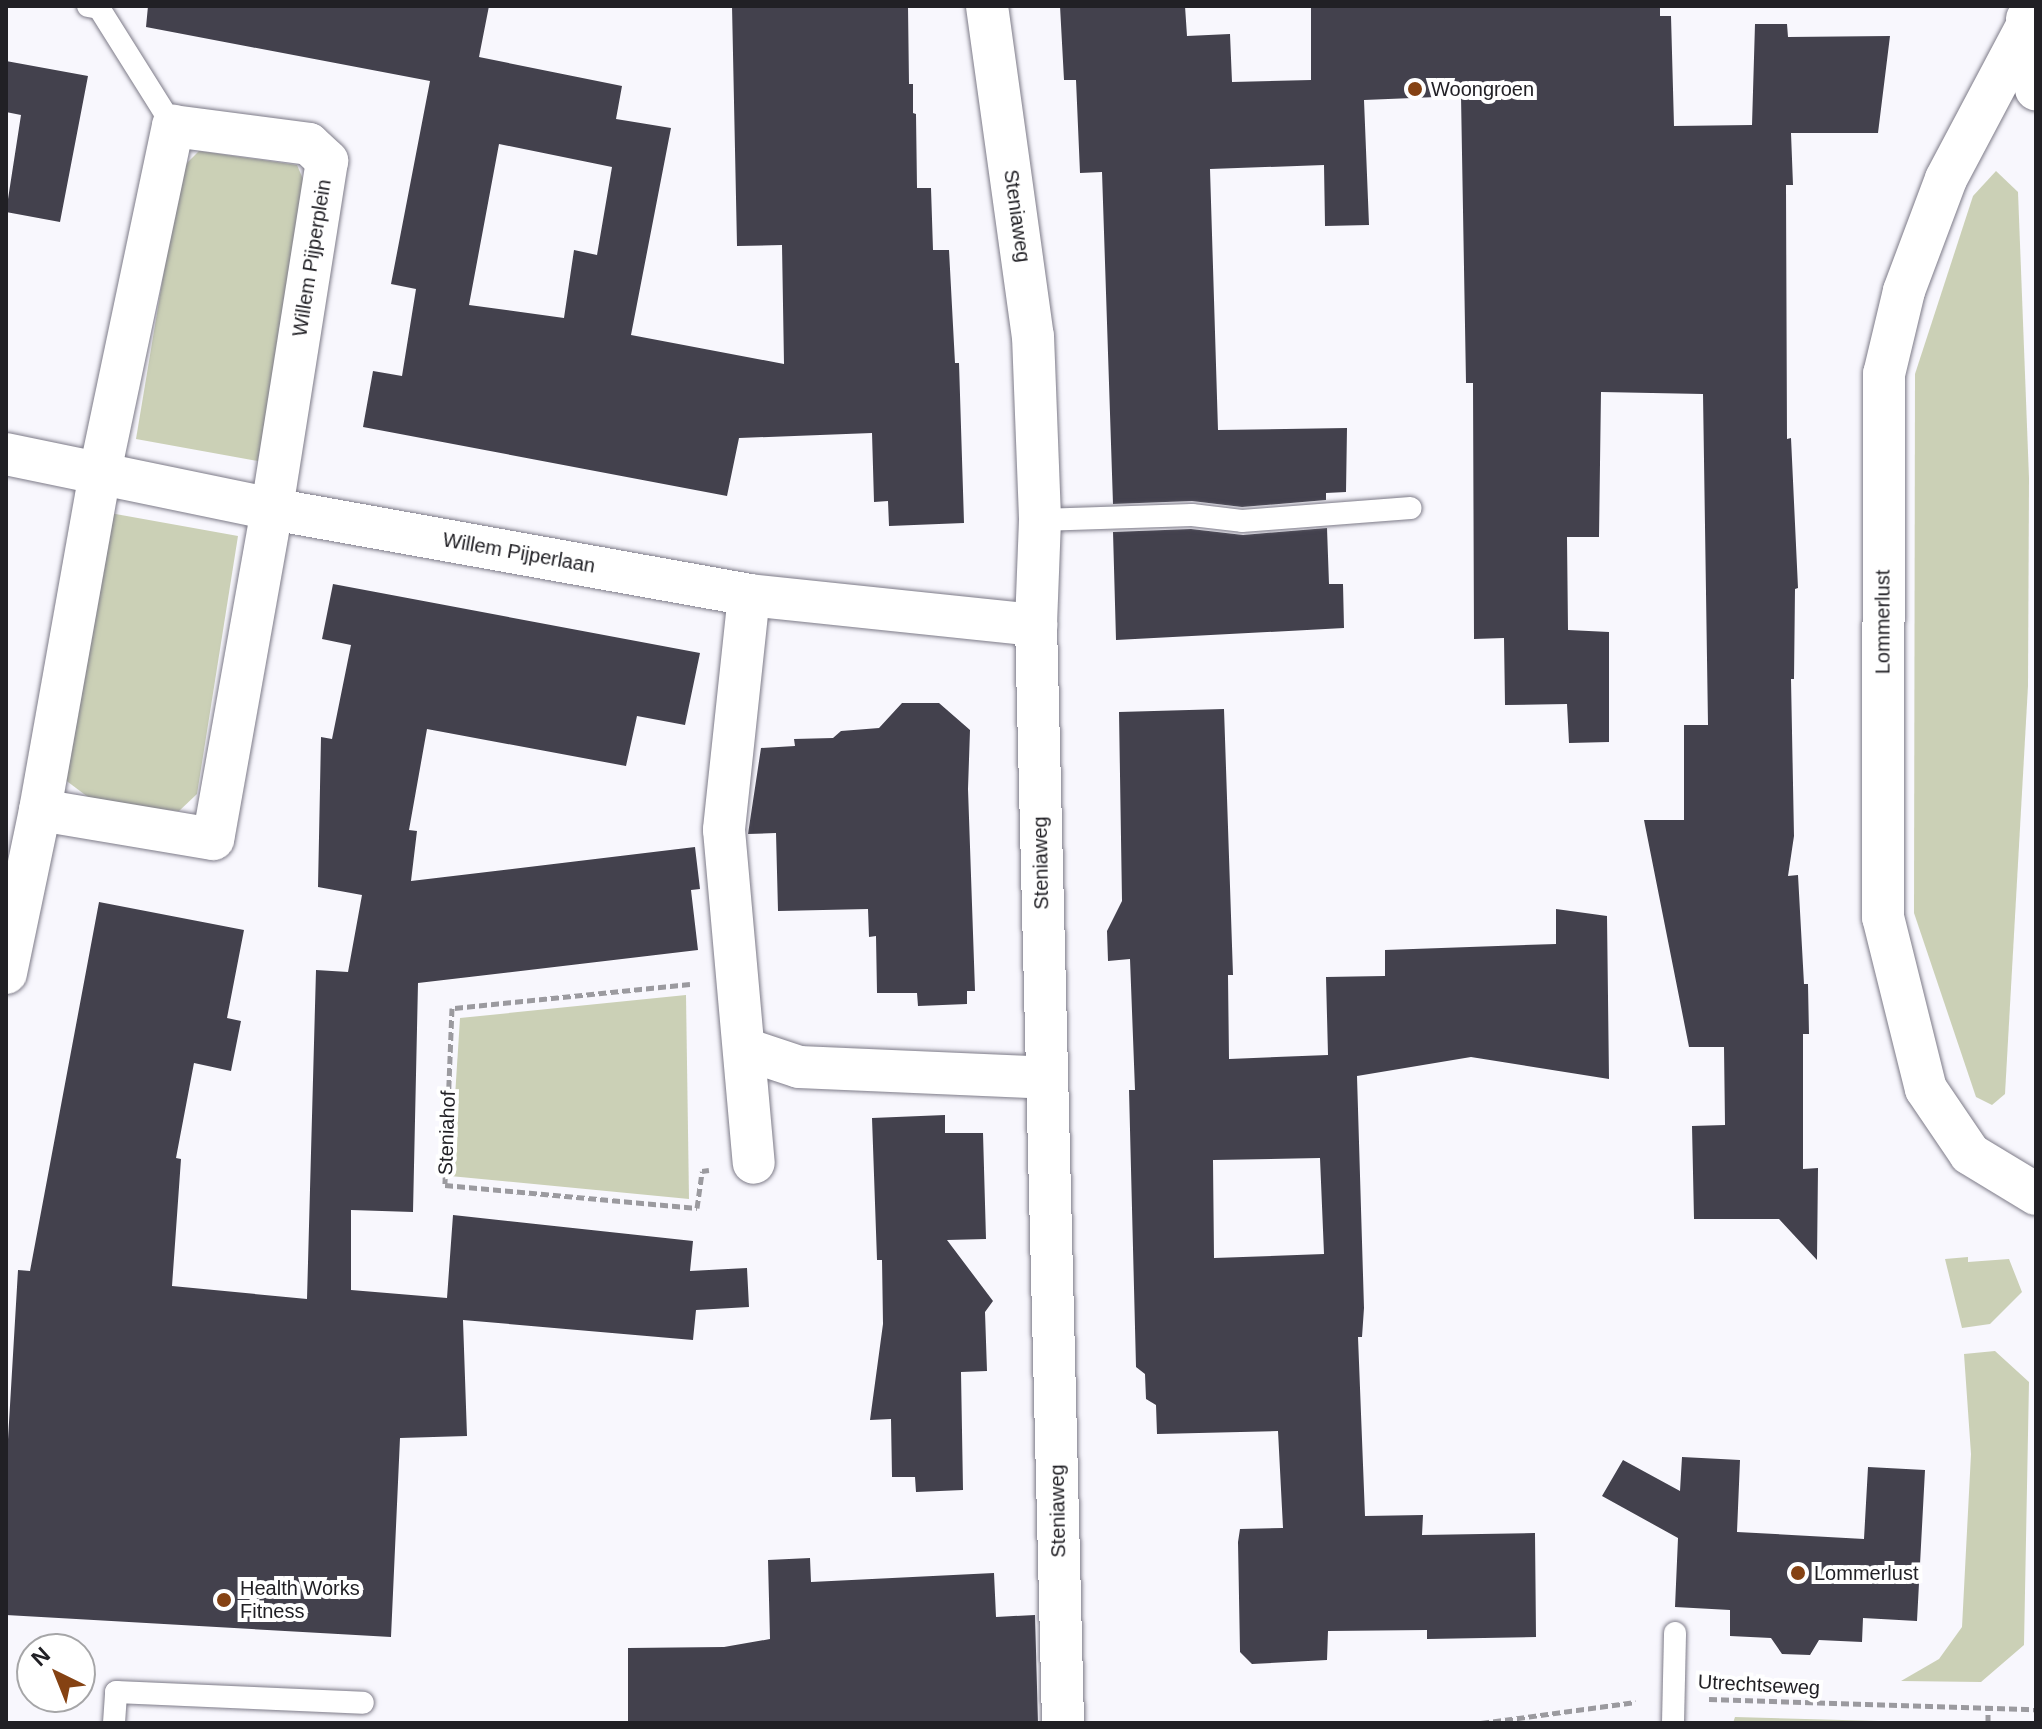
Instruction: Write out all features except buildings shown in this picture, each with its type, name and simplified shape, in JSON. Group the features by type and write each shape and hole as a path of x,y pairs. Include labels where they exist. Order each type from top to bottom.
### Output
{"street":[{"name":"Steniaweg","path":"987,6 1033,336 1040,520 1036,625 1063,1723"},
{"name":"Lommerlust","path":"2026,15 2036,89"},
{"name":"Lommerlust","path":"2026,15 1946,179 1904,291 1884,374 1883,917 1926,1089 1970,1154 2036,1194"},
{"path":"6,973 40,810 100,472 173,126"},
{"name":"Willem Pijperplein","path":"40,810 213,839 272,509 327,161 309,144 173,126"},
{"name":"Willem Pijperlaan","path":"6,454 272,509 749,595 1036,625"},
{"path":"749,595 724,830 754,1163"},
{"path":"745,1049 799,1067 1047,1078"}],"lane":[{"path":"88,6 99,8 173,126"},
{"path":"1040,520 1192,515 1242,521 1411,508"},
{"path":"1673,1723 1675,1633"},
{"path":"114,1723 116,1692 363,1703"}],"path":[{"name":"Steniahof","path":"738,979 452,1008 445,1185 697,1208 702,1171 754,1163"},
{"name":"Utrechtseweg","path":"1481,1723 1674,1697 2036,1709"},
{"path":"1988,1707 1988,1723"}],"green space":[{"path":"199,151 297,165 306,186 258,461 136,439 178,187 185,165"},
{"path":"1996,171 2018,192 2029,478 2028,686 2005,1094 1992,1105 1976,1097 1914,913 1915,374 1973,196"},
{"path":"110,513 238,536 197,794 179,811 96,803 60,776"},
{"path":"686,995 689,1199 450,1176 460,1018"},
{"path":"1968,1257 1968,1262 2009,1259 2022,1292 1990,1324 1962,1328 1945,1259"},
{"path":"1995,1351 2029,1382 2024,1645 1981,1682 1901,1681 1939,1659 1962,1627 1971,1454 1964,1354"},
{"path":"1735,1717 1952,1723 1733,1723"}],"place":[{"name":"Woongroen","path":"1415,89"},
{"name":"Lommerlust","path":"1798,1573"},
{"name":"Health Works Fitness","path":"224,1600"}]}
